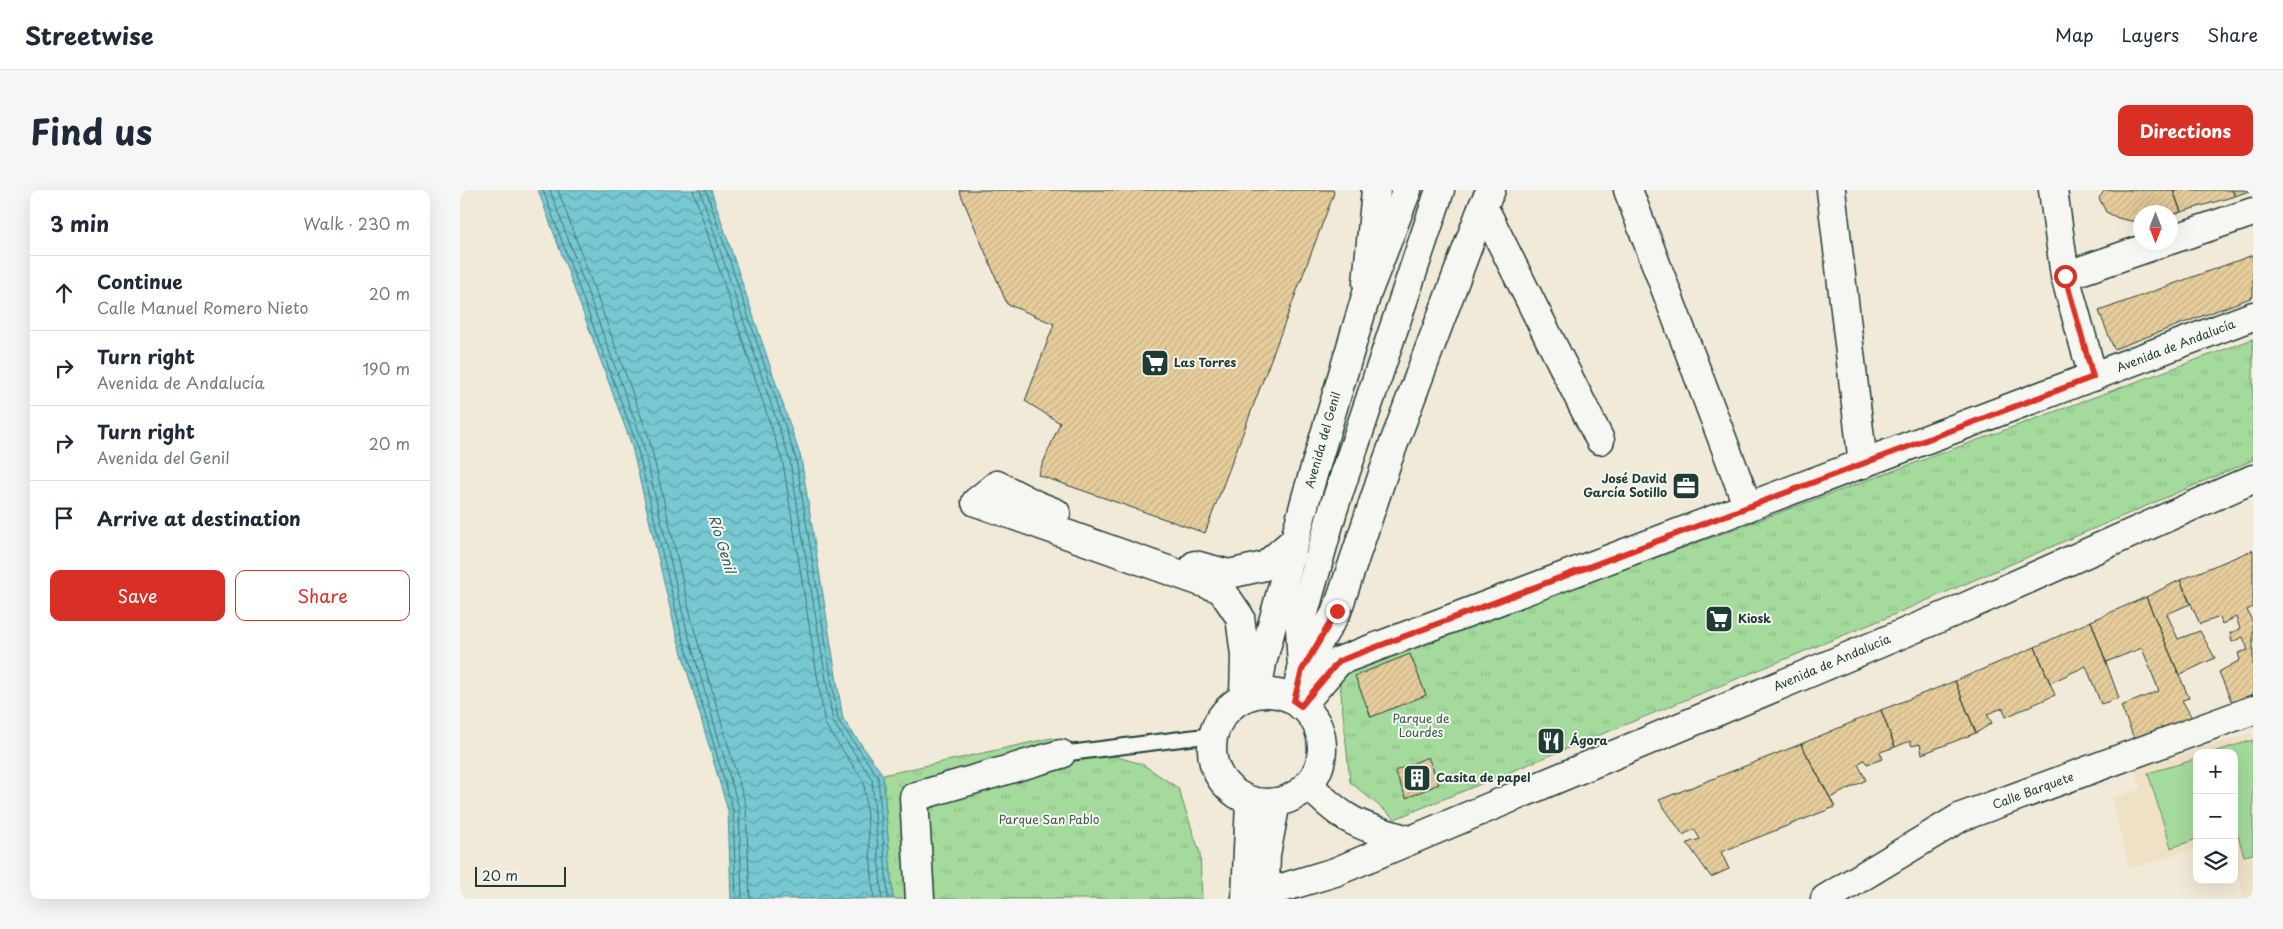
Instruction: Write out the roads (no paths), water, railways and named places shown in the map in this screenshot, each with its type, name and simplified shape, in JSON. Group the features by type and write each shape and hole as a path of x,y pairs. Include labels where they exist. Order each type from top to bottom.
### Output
{"street":[{"path":"1366,293 1376,190"},
{"name":"Avenida del Genil","path":"1251,696 1262,664 1295,540 1366,293 1407,190"},
{"path":"1628,190 1748,507"},
{"path":"1831,190 1864,464"},
{"path":"2053,190 2065,276 2093,377"},
{"path":"1298,704 1302,670 1300,627 1332,510 1437,195"},
{"path":"1302,670 1337,611 1388,459 1487,198"},
{"path":"1487,198 1600,440"},
{"path":"2178,237 2253,212"},
{"path":"2065,276 2141,250"},
{"name":"Avenida de Andalucía","path":"1298,704 1339,661 2253,316"},
{"name":"Avenida de Andalucía","path":"1258,897 1335,872 1954,612 2253,479"},
{"path":"1251,696 1240,617 1221,589 976,502 998,485 1036,505 1183,562 1228,574 1265,566 1295,540"},
{"path":"1270,694 1298,704 1313,719 1320,735 1321,752 1318,769 1308,784 1299,792 1263,802 1237,795 1226,786 1216,770 1212,753 1213,735 1220,720 1230,707 1251,696 1270,694"},
{"name":"Calle Barquete","path":"1825,899 1961,817 2253,710"},
{"path":"920,899 914,797 1061,754"},
{"path":"1308,784 1329,806 1353,822 1409,840"},
{"path":"1258,897 1266,854 1263,802"}],"lane":[{"path":"1061,754 1213,735"}],"water":[{"name":"Río Genil","path":"538,190 711,190 801,458 843,719 883,775 893,899 731,899 728,811 676,633 631,443"}],"place":[{"name":"Las Torres","path":"1155,363"},
{"name":"José David García Sotillo","path":"1686,486"},
{"name":"Kiosk","path":"1719,619"},
{"name":"Ágora","path":"1551,741"},
{"name":"Casita de papel","path":"1417,778"}],"park label":[{"name":"Parque de Lourdes","path":"1421,726"},
{"name":"Parque San Pablo","path":"1049,820"}]}
